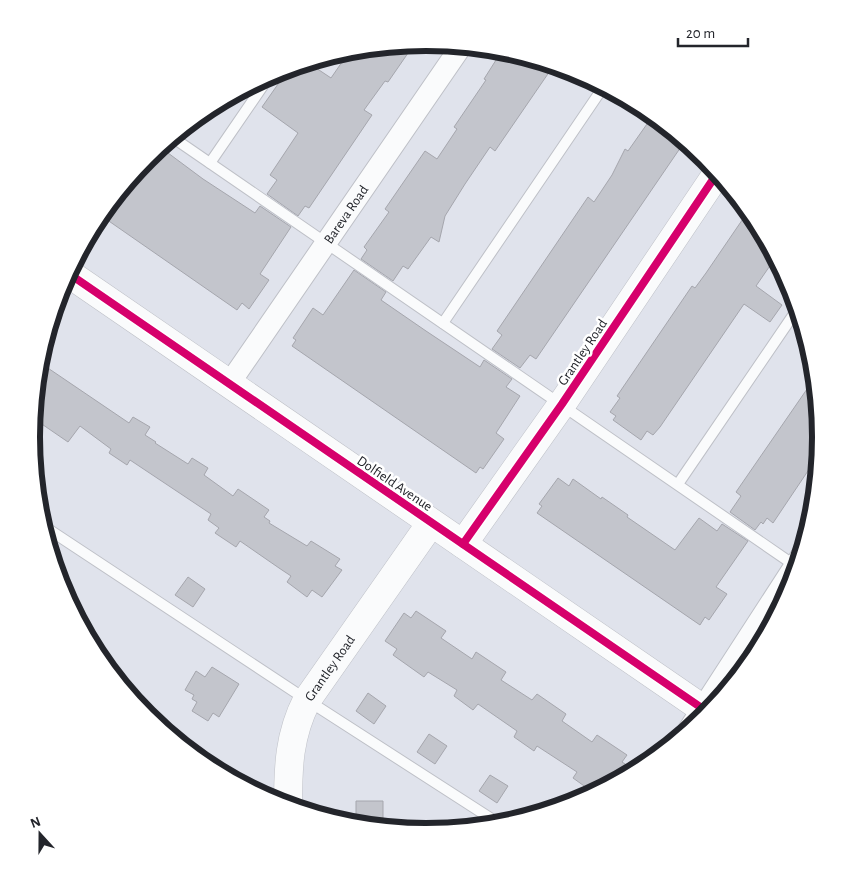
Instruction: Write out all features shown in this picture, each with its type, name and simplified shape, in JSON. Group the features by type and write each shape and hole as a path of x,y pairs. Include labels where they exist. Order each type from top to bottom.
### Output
{"street":[{"name":"Bareva Road","path":"229,384 457,52"},
{"name":"Grantley Road","path":"463,544 562,404 714,178"},
{"name":"Dolfield Avenue","path":"75,277 702,708"},
{"name":"Grantley Road","path":"288,798 288,764 298,717 307,700 432,522"},
{"path":"721,687 783,587"}],"lane":[{"path":"210,163 262,88"},
{"path":"443,323 600,92"},
{"path":"178,141 678,484 793,559"},
{"path":"678,484 793,316"},
{"path":"51,530 307,700 490,818"}],"building":[{"path":"410,51 388,82 385,81 364,110 372,115 309,208 305,206 298,216 267,194 277,180 270,175 298,133 262,107 282,79 315,67 331,78 344,60"},
{"path":"498,57 550,71 495,151 490,147 465,184 445,216 439,242 431,237 408,269 403,266 393,281 361,259 367,250 364,247 389,212 385,209 425,151 437,159 457,129 454,127 486,80 484,79"},
{"path":"649,121 681,146 536,359 530,355 520,368 492,349 502,335 497,331 588,197 594,202 612,175 625,149 628,151"},
{"path":"166,152 203,179 255,213 260,206 291,227 260,274 269,280 249,309 242,303 237,310 107,220 136,182"},
{"path":"744,217 772,263 756,286 782,305 770,322 744,304 660,427 653,435 647,431 641,440 613,420 616,416 610,412 620,398 617,396 692,286 695,288"},
{"path":"354,270 386,292 381,300 480,367 484,360 512,379 506,387 520,396 496,433 504,439 483,469 480,467 476,473 292,346 296,340 293,338 313,308 323,315"},
{"path":"46,367 129,423 133,417 150,427 145,435 155,443 188,464 192,458 208,468 204,475 233,496 238,489 269,510 264,517 270,521 269,523 307,546 311,541 340,559 335,566 342,570 322,597 312,590 307,597 287,582 291,576 240,541 236,547 215,533 219,528 208,520 211,514 130,460 127,465 109,453 111,449 80,426 68,442 41,423"},
{"path":"810,385 813,437 812,465 773,523 767,518 755,530 730,512 741,496 736,492"},
{"path":"558,478 569,486 573,479 628,515 627,517 675,550 699,518 717,531 722,524 748,541 716,587 727,594 709,620 705,617 700,625 537,513 542,506 539,504"},
{"path":"188,577 205,589 193,607 175,595"},
{"path":"416,611 446,631 441,638 472,659 476,652 506,672 501,680 532,700 537,694 566,714 562,721 592,742 597,735 627,755 622,762 628,766 587,788 573,778 577,772 537,746 534,751 514,737 517,731 478,704 473,710 454,696 457,690 428,672 424,677 393,655 397,649 385,641 404,613 411,618"},
{"path":"212,667 239,684 219,717 213,713 208,721 192,711 197,702 192,699 194,695 185,690 196,671 205,677"},
{"path":"368,693 386,706 374,724 356,711"},
{"path":"429,734 447,746 435,764 417,752"},
{"path":"490,775 508,786 497,803 479,791"},
{"path":"356,801 383,801 383,821 356,817"}],"cycle path":[{"path":"463,544 562,404 714,178"},
{"path":"75,277 702,708"}]}
